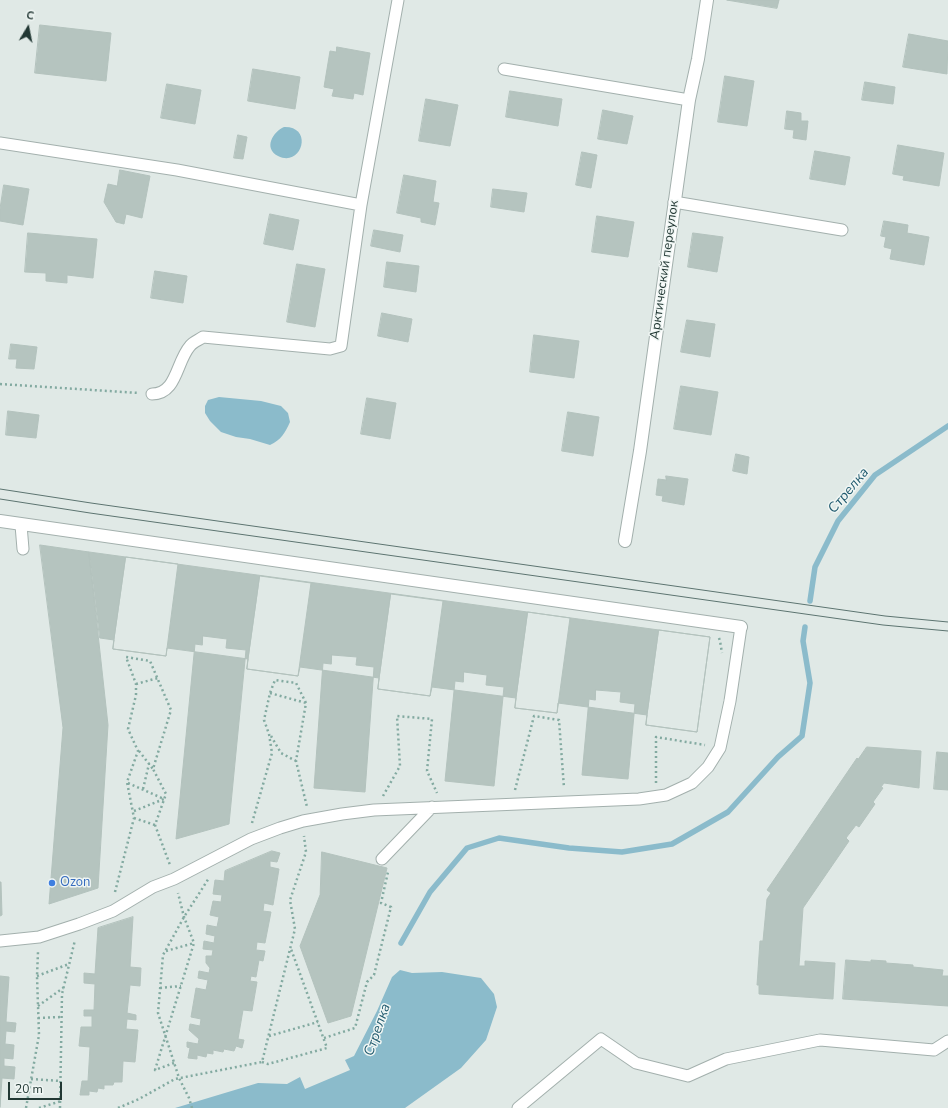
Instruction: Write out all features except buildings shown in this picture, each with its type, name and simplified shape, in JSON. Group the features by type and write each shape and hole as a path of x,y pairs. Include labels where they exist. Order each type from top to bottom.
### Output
{"street":[{"name":"Арктический переулок","path":"626,541 689,100 698,59 707,0"},
{"path":"0,521 741,627"}],"lane":[{"path":"152,394 159,394 168,389 190,346 203,338 330,349 341,346 361,205 398,0"},
{"path":"504,69 689,100"},
{"path":"0,143 177,170 361,205"},
{"path":"674,202 842,230"},
{"path":"21,525 23,549"},
{"path":"0,941 40,937 113,911 153,888 174,879 251,839 307,821 342,814 374,810 639,799 666,795 692,783 708,767 720,748 730,701 741,627"},
{"path":"382,859 435,807"},
{"path":"518,1108 601,1039 636,1064 688,1076 726,1059 820,1040 934,1050 948,1041"}],"path":[{"path":"0,384 152,394"},
{"path":"153,769 172,710 150,661 126,657 136,684 136,695 128,729 138,751 153,769 166,794 155,826 174,879 184,917 194,943 156,1070 174,1063"},
{"path":"136,684 158,678"},
{"path":"251,839 250,828 272,753 269,734 264,720 270,693 275,680 296,683 306,704 296,761 307,821 306,852 290,900 295,929 262,1062"},
{"path":"270,693 306,704"},
{"path":"374,810 400,766 397,716 432,719 427,771 439,798 435,807"},
{"path":"512,804 534,716 559,720 565,802"},
{"path":"269,734 281,753 296,761"},
{"path":"656,788 656,737 706,746"},
{"path":"113,911 112,901 134,818 134,811 127,782 138,751"},
{"path":"143,789 149,764"},
{"path":"127,782 164,799"},
{"path":"134,811 164,799"},
{"path":"134,818 155,826"},
{"path":"192,1108 189,1098 179,1078 158,1012 163,954 184,917 225,852"},
{"path":"324,1038 355,1028 367,982 374,975 391,907 381,903 389,871 382,859"},
{"path":"60,1108 62,994 79,924"},
{"path":"26,1108 39,1035 37,976 40,937"},
{"path":"165,951 194,943"},
{"path":"118,1108 139,1099 175,1079 262,1062 268,1064 327,1048 290,948"},
{"path":"37,976 69,964"},
{"path":"160,988 181,986"},
{"path":"38,1006 63,988"},
{"path":"38,1018 61,1017"},
{"path":"268,1036 318,1022"},
{"path":"31,1079 61,1081"},
{"path":"39,1108 60,1101"}],"water":[{"path":"284,127 293,128 299,133 302,139 298,152 293,156 286,158 278,156 274,153 270,145 273,136"},
{"path":"219,397 261,401 281,406 288,413 290,422 282,436 270,445 221,432 210,421 205,413 205,406 208,400"},
{"path":"400,970 412,973 442,972 481,978 494,994 497,1007 486,1040 461,1068 405,1108 175,1108 258,1083 287,1084 300,1077 305,1089 350,1070 345,1060 354,1056 377,1011 392,977"}],"waterway":[{"name":"Стрелка","path":"810,601 815,567 838,521 875,475 948,426"},
{"path":"401,943 430,892 467,848 499,838 569,848 622,852 672,844 728,812 778,757 802,736 810,683 803,641 805,627"}],"tram line":[{"path":"0,489 885,616 948,622"},
{"path":"0,499 883,625 948,631"}],"place":[{"name":"Ozon","path":"52,883"}]}
